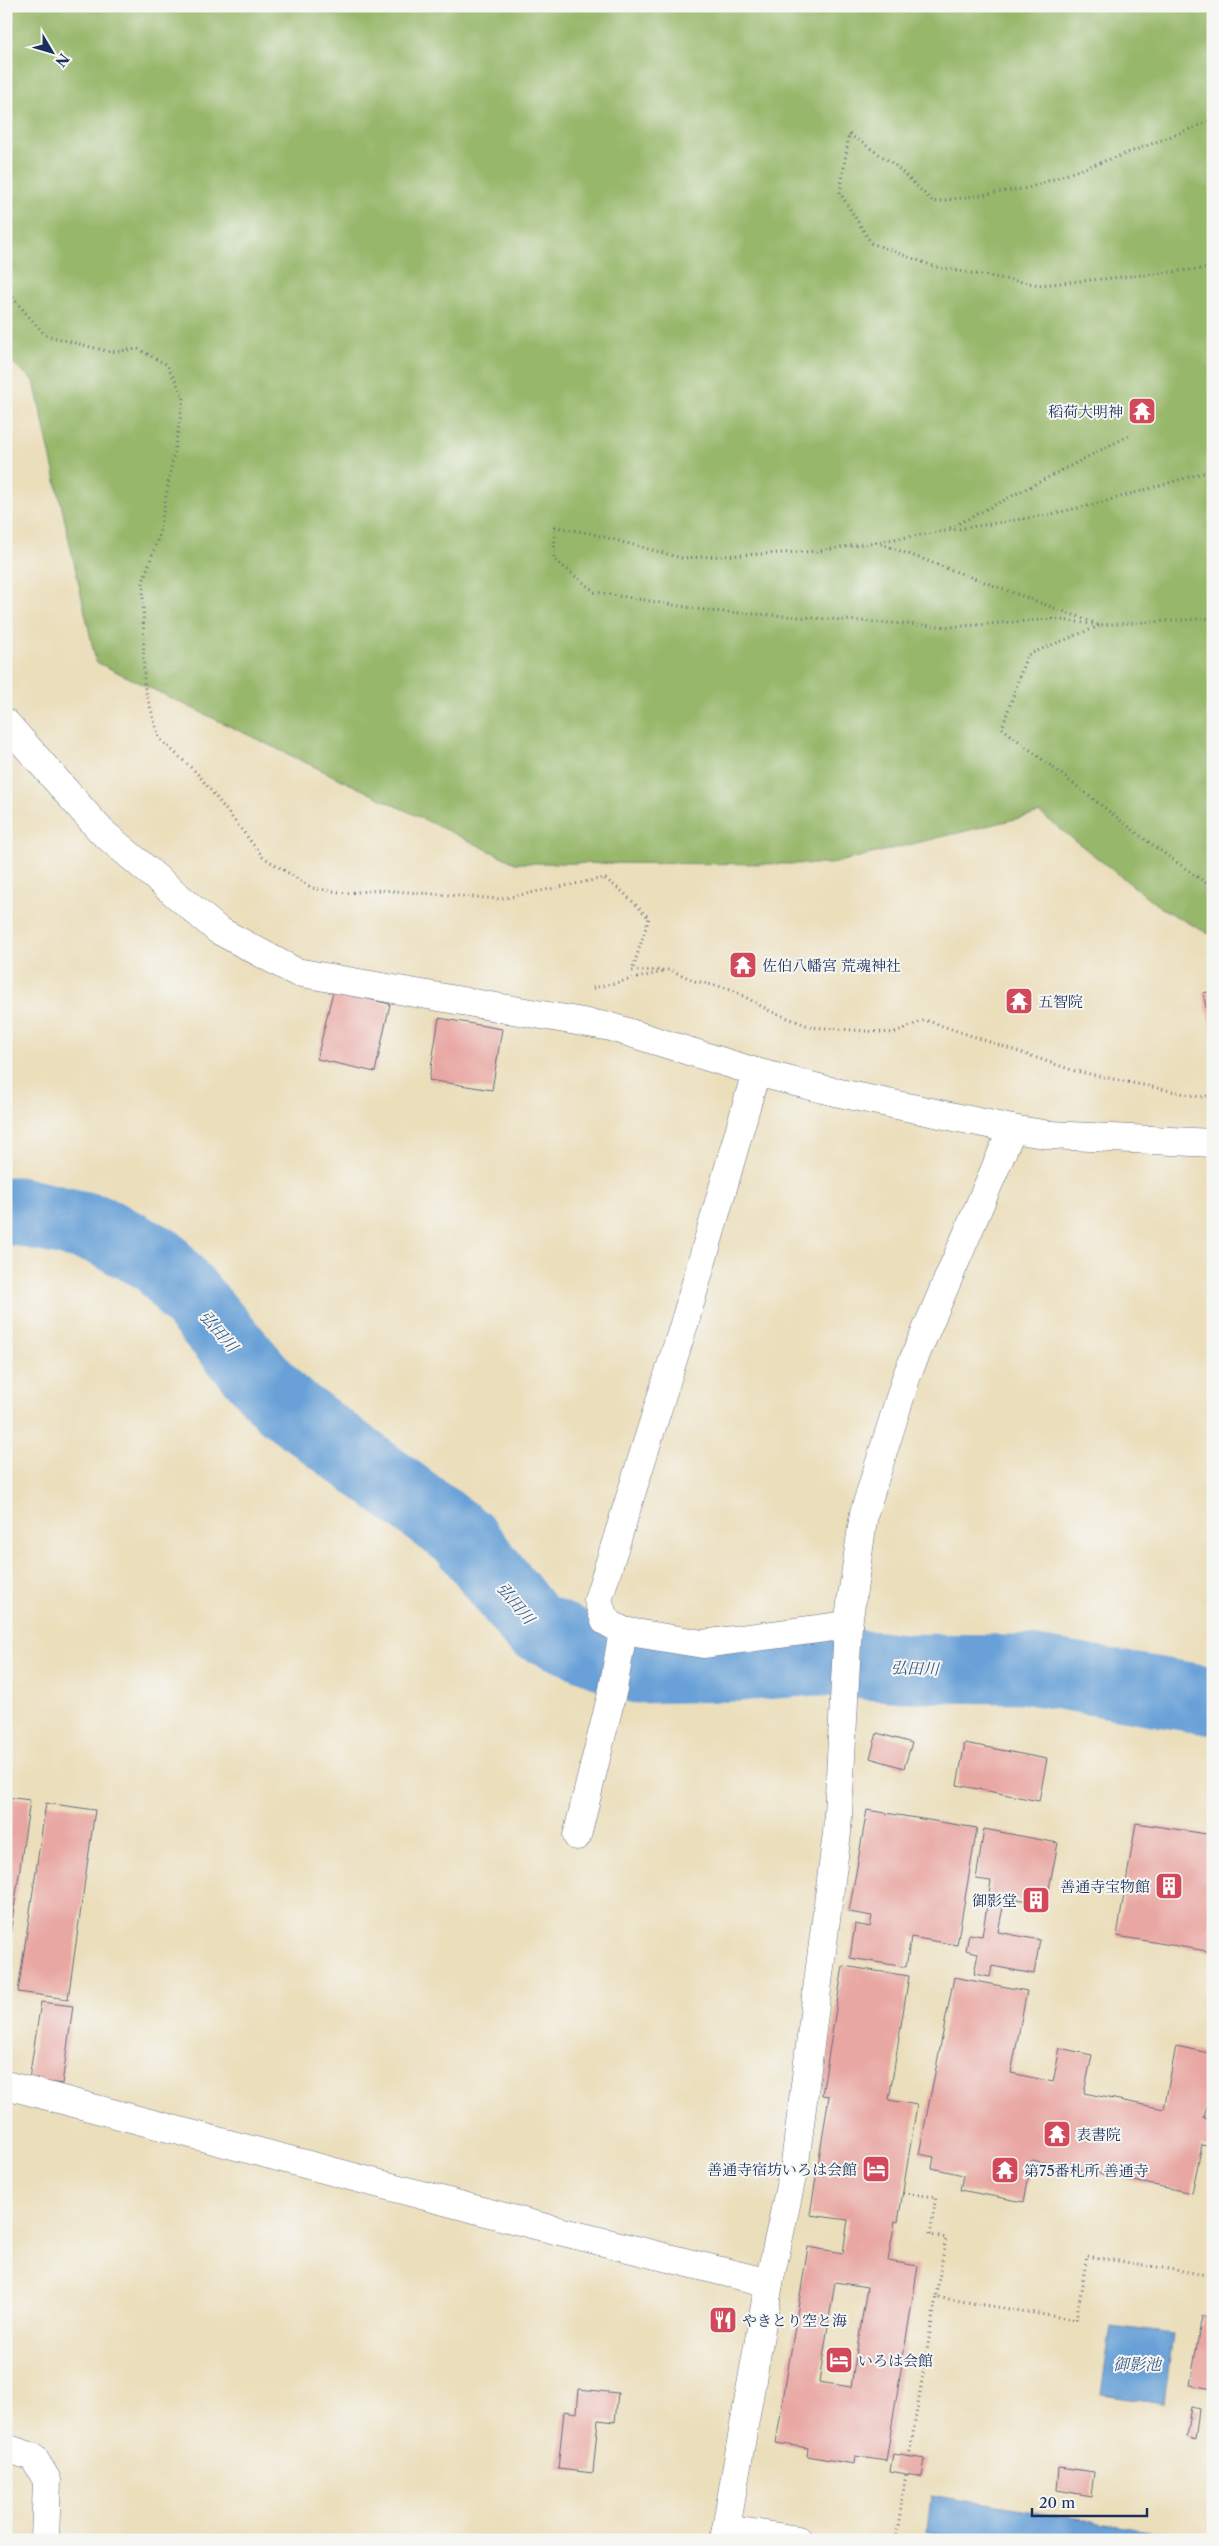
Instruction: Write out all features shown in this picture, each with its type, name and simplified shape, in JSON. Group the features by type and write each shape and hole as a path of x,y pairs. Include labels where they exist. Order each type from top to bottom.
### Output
{"street":[{"path":"6,723 108,837 218,930 296,972 611,1027 756,1072 835,1092 1012,1129 1050,1135 1213,1143"},
{"path":"756,1072 685,1321 598,1600 605,1621 623,1631 703,1644 848,1631"},
{"path":"798,2540 725,2534 769,2283 795,2164 838,1833 848,1631 864,1513 907,1375 1012,1129"},
{"path":"577,1836 613,1689 623,1631"},
{"path":"6,2085 531,2224 769,2283"},
{"path":"6,2448 33,2457 47,2480 45,2540"}],"path":[{"path":"1213,120 1134,151 1028,188 933,202 895,165 850,134 840,193 871,243 936,267 1040,285 1213,268"},
{"path":"6,259 8,292 45,335 110,352 138,349 167,365 184,397 159,535 143,581 144,685 159,738 197,773 263,857 312,888 346,893 381,890 500,899 604,878 623,892 649,918 632,971 671,970 695,982 731,989 770,1011 811,1027 893,1033 925,1020 1075,1070 1200,1097 1213,1095"},
{"path":"947,530 1132,434"},
{"path":"1213,470 1096,504 1046,515 819,551 682,558 589,533 555,527 554,559 595,592 710,611 950,627 1054,619 1100,625 1213,618"},
{"path":"874,541 1100,625"},
{"path":"1100,625 1027,655 1002,728 1147,841 1213,888"},
{"path":"903,2192 936,2197 930,2236 946,2238 909,2457"},
{"path":"936,2297 1076,2320 1086,2256 1213,2276"},
{"path":"896,2540 906,2474"}],"green space":[{"path":"6,6 1213,6 1213,936 1161,908 1040,813 830,864 515,863 96,662 34,381 6,357"}],"water":[{"name":"御影池","path":"1111,2326 1173,2334 1164,2403 1101,2394"},
{"path":"931,2495 1203,2540 983,2540 927,2531"}],"building":[{"path":"333,991 390,1004 375,1072 317,1059"},
{"path":"1213,991 1213,1034 1212,1034 1203,993"},
{"path":"439,1018 502,1029 492,1090 429,1080"},
{"path":"877,1733 912,1743 904,1768 870,1758"},
{"path":"965,1743 1047,1759 1039,1801 957,1785"},
{"path":"6,1797 30,1800 7,1955 6,1955"},
{"path":"46,1803 95,1810 68,1999 18,1992"},
{"path":"867,1810 977,1828 957,1945 911,1937 906,1967 850,1958 855,1924 870,1927 872,1916 849,1912"},
{"name":"善通寺宝物館","path":"1136,1823 1213,1835 1213,1952 1117,1936"},
{"name":"御影堂","path":"984,1829 1058,1843 1046,1904 1005,1897 998,1932 1040,1940 1034,1974 992,1966 990,1977 974,1974 978,1953 966,1950 969,1934 982,1936 991,1881 976,1879"},
{"path":"843,1966 909,1976 889,2100 917,2105 898,2222 895,2221 888,2261 918,2266 886,2461 855,2456 854,2464 807,2456 808,2448 776,2443 808,2247 843,2253 848,2220 810,2215 829,2096 822,2095","holes":["835,2282 867,2287 851,2387 819,2382"]},
{"path":"954,1977 1027,1991 1011,2073 1053,2082 1060,2048 1092,2055 1084,2093 1164,2109 1176,2046 1213,2054 1213,2108 1207,2106 1204,2118 1213,2120 1213,2147 1202,2145 1192,2193 1032,2160 1024,2202 960,2190 963,2175 932,2168 934,2157 919,2154"},
{"path":"41,2002 73,2006 62,2084 29,2079"},
{"path":"1202,2316 1213,2317 1213,2389 1190,2385"},
{"path":"579,2389 618,2393 615,2422 598,2420 593,2473 558,2469 564,2411 577,2413"},
{"path":"1191,2407 1199,2409 1195,2440 1186,2437"},
{"path":"893,2454 925,2459 922,2477 890,2471"},
{"path":"1059,2467 1094,2472 1091,2496 1057,2490"}],"waterway":[{"name":"弘田川","path":"6,1211 17,1211 97,1229 158,1260 280,1402 464,1538 532,1625 637,1669 737,1667 815,1661 905,1668 1024,1669 1213,1701"}],"place":[{"name":"稻荷大明神","path":"1142,411"},
{"name":"佐伯八幡宮 荒魂神社","path":"743,965"},
{"name":"五智院","path":"1019,1001"},
{"name":"善通寺宝物館","path":"1169,1886"},
{"name":"御影堂","path":"1036,1900"},
{"name":"表書院","path":"1057,2134"},
{"name":"善通寺宿坊いろは会館","path":"876,2169"},
{"name":"第75番札所 善通寺","path":"1005,2170"},
{"name":"やきとり空と海","path":"723,2320"},
{"name":"いろは会館","path":"839,2360"}]}
